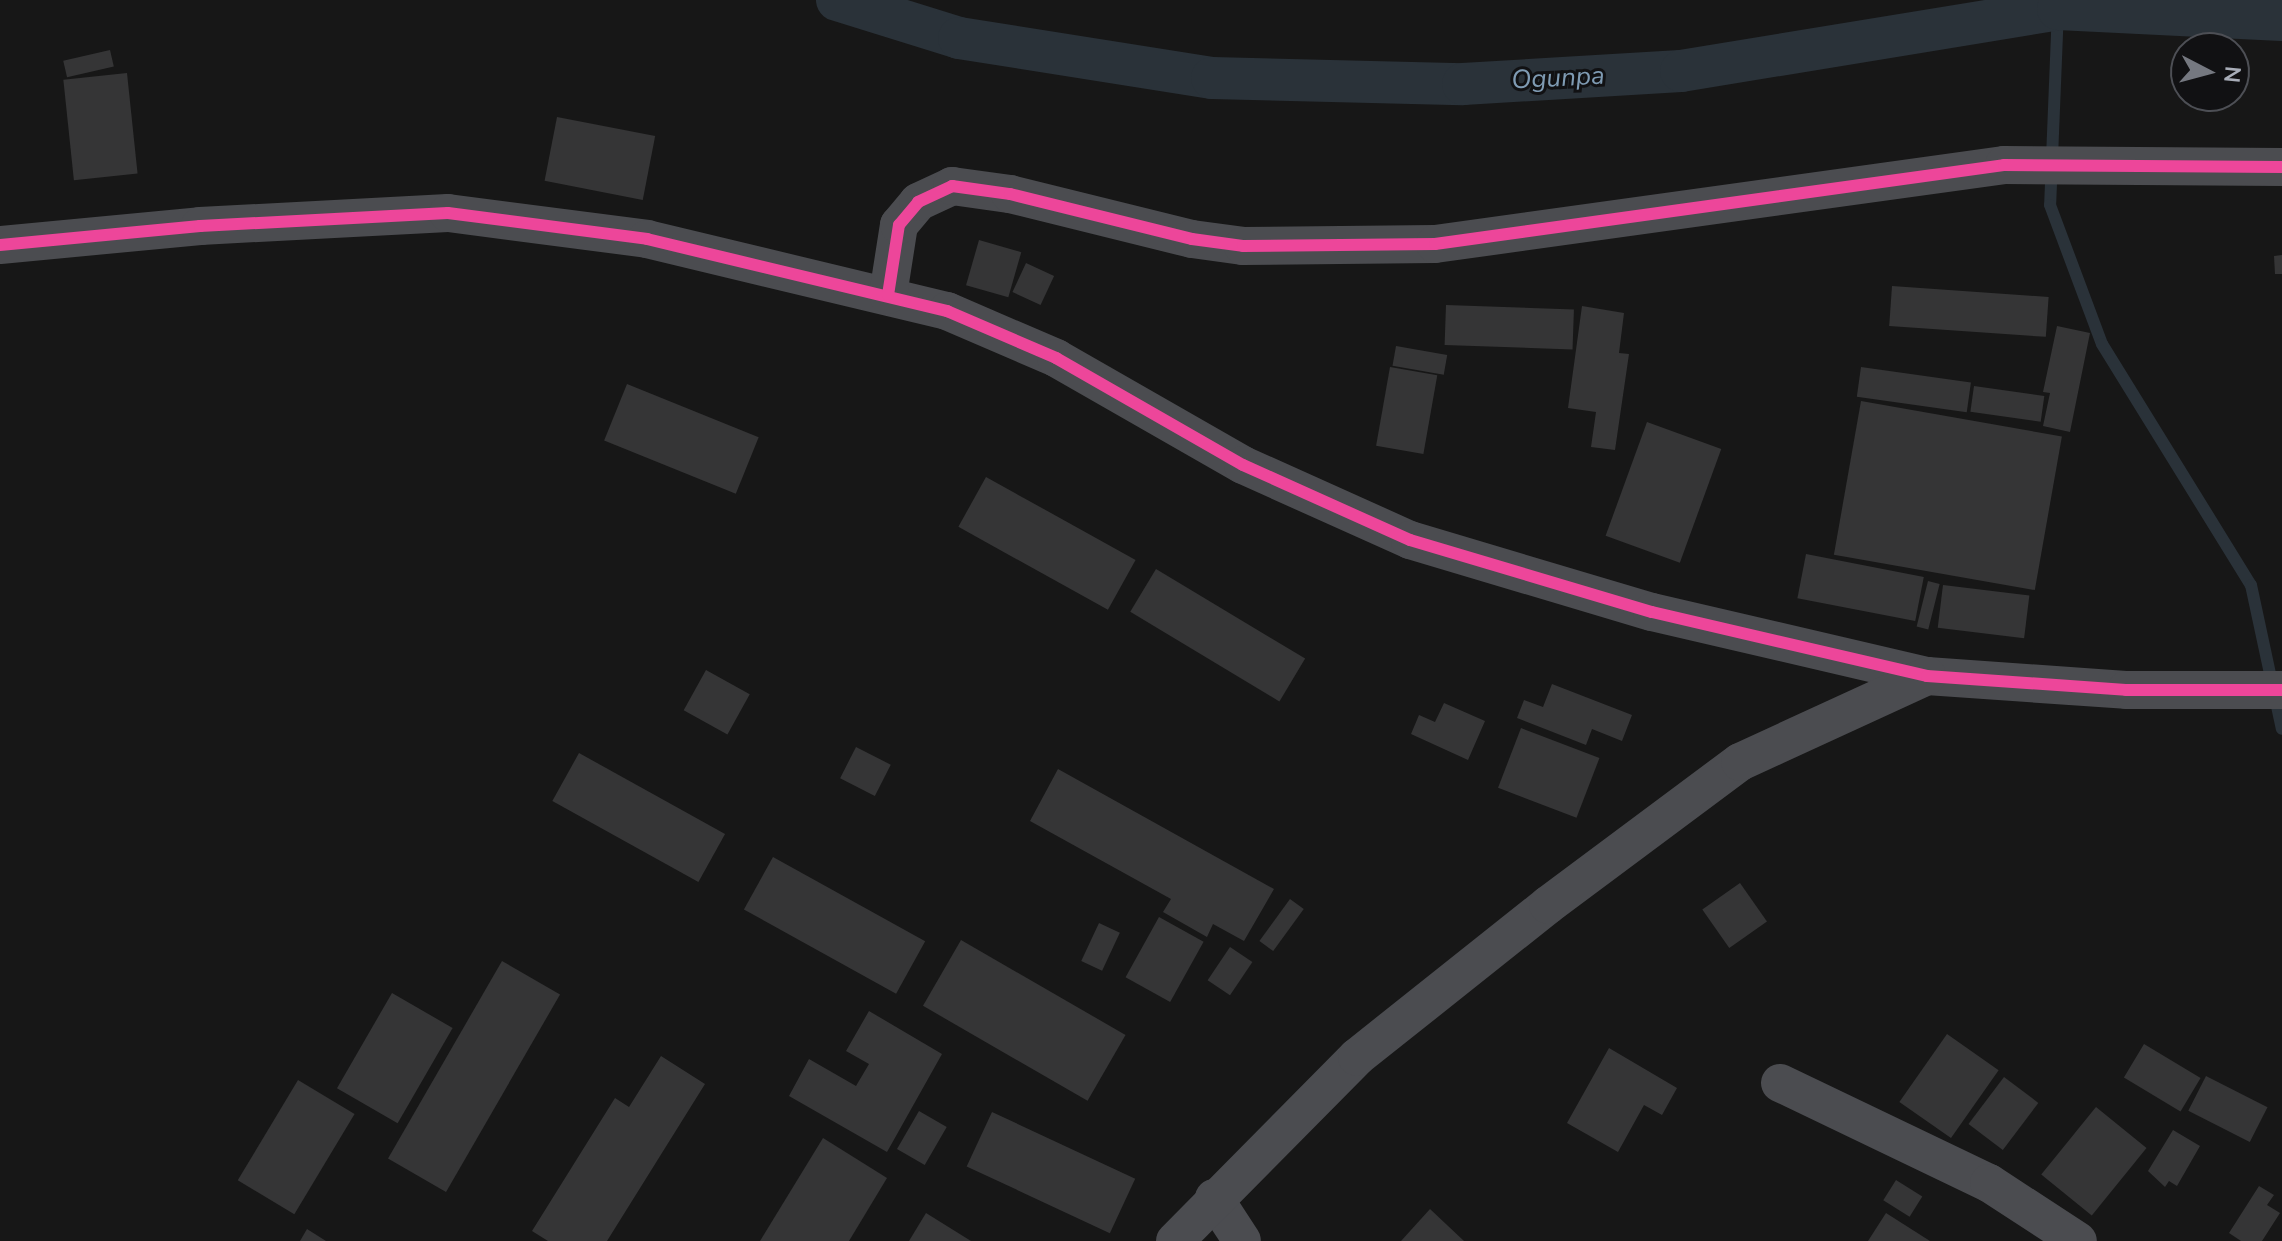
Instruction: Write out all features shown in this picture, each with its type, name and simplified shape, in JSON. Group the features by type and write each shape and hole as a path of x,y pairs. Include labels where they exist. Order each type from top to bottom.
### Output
{"street":[{"path":"888,295 899,225 918,202 952,186 1010,194 1192,239 1243,246 1435,244 2004,165 2282,167"},
{"path":"0,245 200,226 448,213 647,239 947,311 1056,358 1243,465 1410,540 1652,612 1927,676 2126,690 2282,690"},
{"path":"1175,1241 1214,1198 1357,1057 1548,905 1740,762 1927,676"},
{"path":"1780,1083 1989,1183 2078,1241"},
{"path":"1214,1198 1242,1241"}],"building":[{"path":"110,50 114,67 67,77 63,61"},
{"path":"127,73 138,173 74,180 63,80"},
{"path":"557,117 655,136 643,200 545,181"},
{"path":"979,240 1021,252 1008,297 966,285"},
{"path":"2282,255 2282,274 2275,274 2274,256"},
{"path":"1026,263 1054,276 1041,305 1012,292"},
{"path":"1892,286 2049,297 2046,337 1889,326"},
{"path":"1446,305 1574,309 1573,349 1445,345"},
{"path":"1582,306 1624,313 1619,353 1629,354 1615,450 1591,447 1596,412 1568,408"},
{"path":"2057,326 2090,333 2070,432 2043,426 2050,393 2043,392"},
{"path":"1396,346 1447,355 1444,375 1393,366"},
{"path":"1390,367 1437,375 1423,454 1376,446"},
{"path":"1861,367 1971,382 1967,412 1857,397"},
{"path":"627,384 759,437 736,494 604,441"},
{"path":"1974,386 2044,396 2041,422 1970,412"},
{"path":"1861,401 2062,436 2035,590 1834,555"},
{"path":"1647,422 1721,449 1680,563 1606,536"},
{"path":"986,477 1136,560 1108,610 958,527"},
{"path":"1806,554 1924,577 1915,621 1797,598"},
{"path":"1156,569 1305,659 1279,701 1130,612"},
{"path":"1928,581 1940,584 1928,630 1917,627"},
{"path":"1943,585 2029,596 2024,638 1938,628"},
{"path":"706,670 750,694 727,734 684,710"},
{"path":"1552,684 1632,715 1622,741 1592,729 1586,745 1517,718 1524,700 1543,707"},
{"path":"1444,703 1485,721 1468,760 1411,734 1419,715 1435,722"},
{"path":"1521,728 1599,758 1576,818 1498,788"},
{"path":"856,747 891,765 875,796 840,778"},
{"path":"579,753 725,834 698,882 552,801"},
{"path":"1058,769 1274,889 1244,941 1213,924 1207,937 1163,912 1171,899 1030,821"},
{"path":"773,857 925,941 896,994 744,909"},
{"path":"1740,883 1767,922 1729,948 1702,909"},
{"path":"1290,899 1304,909 1273,951 1259,941"},
{"path":"1159,917 1204,942 1170,1002 1126,977"},
{"path":"1099,923 1120,933 1102,971 1081,961"},
{"path":"961,940 1126,1035 1088,1101 923,1006"},
{"path":"1230,947 1252,962 1230,995 1208,980"},
{"path":"502,961 560,994 446,1192 388,1158"},
{"path":"392,993 453,1028 398,1123 337,1088"},
{"path":"869,1011 942,1054 887,1152 789,1096 809,1059 856,1086 869,1064 846,1051"},
{"path":"1947,1034 1999,1070 1951,1138 1899,1102"},
{"path":"2144,1044 2201,1078 2180,1111 2124,1077"},
{"path":"1609,1048 1677,1088 1662,1115 1644,1105 1618,1152 1567,1123"},
{"path":"661,1056 705,1084 607,1241 548,1241 532,1231 615,1098 629,1107"},
{"path":"2206,1076 2267,1107 2250,1142 2188,1111"},
{"path":"2004,1077 2038,1103 2003,1150 1968,1124"},
{"path":"298,1080 355,1114 294,1214 238,1180"},
{"path":"2096,1107 2147,1148 2092,1216 2041,1175"},
{"path":"919,1111 947,1127 925,1165 897,1149"},
{"path":"992,1112 1135,1179 1110,1233 967,1166"},
{"path":"2173,1130 2200,1146 2177,1186 2169,1181 2165,1187 2148,1171"},
{"path":"823,1138 887,1178 849,1241 760,1241"},
{"path":"1896,1180 1922,1196 1910,1217 1883,1200"},
{"path":"2259,1186 2274,1195 2267,1205 2280,1213 2262,1241 2241,1241 2229,1233"},
{"path":"1430,1209 1464,1241 1401,1241"},
{"path":"926,1213 971,1241 909,1241"},
{"path":"1886,1213 1930,1241 1868,1241"},
{"path":"307,1229 326,1241 300,1241"}],"waterway":[{"name":"Ogunpa","path":"837,0 959,38 1212,78 1463,84 1681,71 2058,9 2282,20"},
{"path":"2058,9 2050,205 2102,344 2251,585 2282,729"}],"cycle path":[{"path":"888,295 899,225 918,202 952,186 1010,194 1192,239 1243,246 1435,244 2004,165 2282,167"},
{"path":"0,245 200,226 448,213 647,239 947,311 1056,358 1243,465 1410,540 1652,612 1927,676 2126,690 2282,690"}]}
